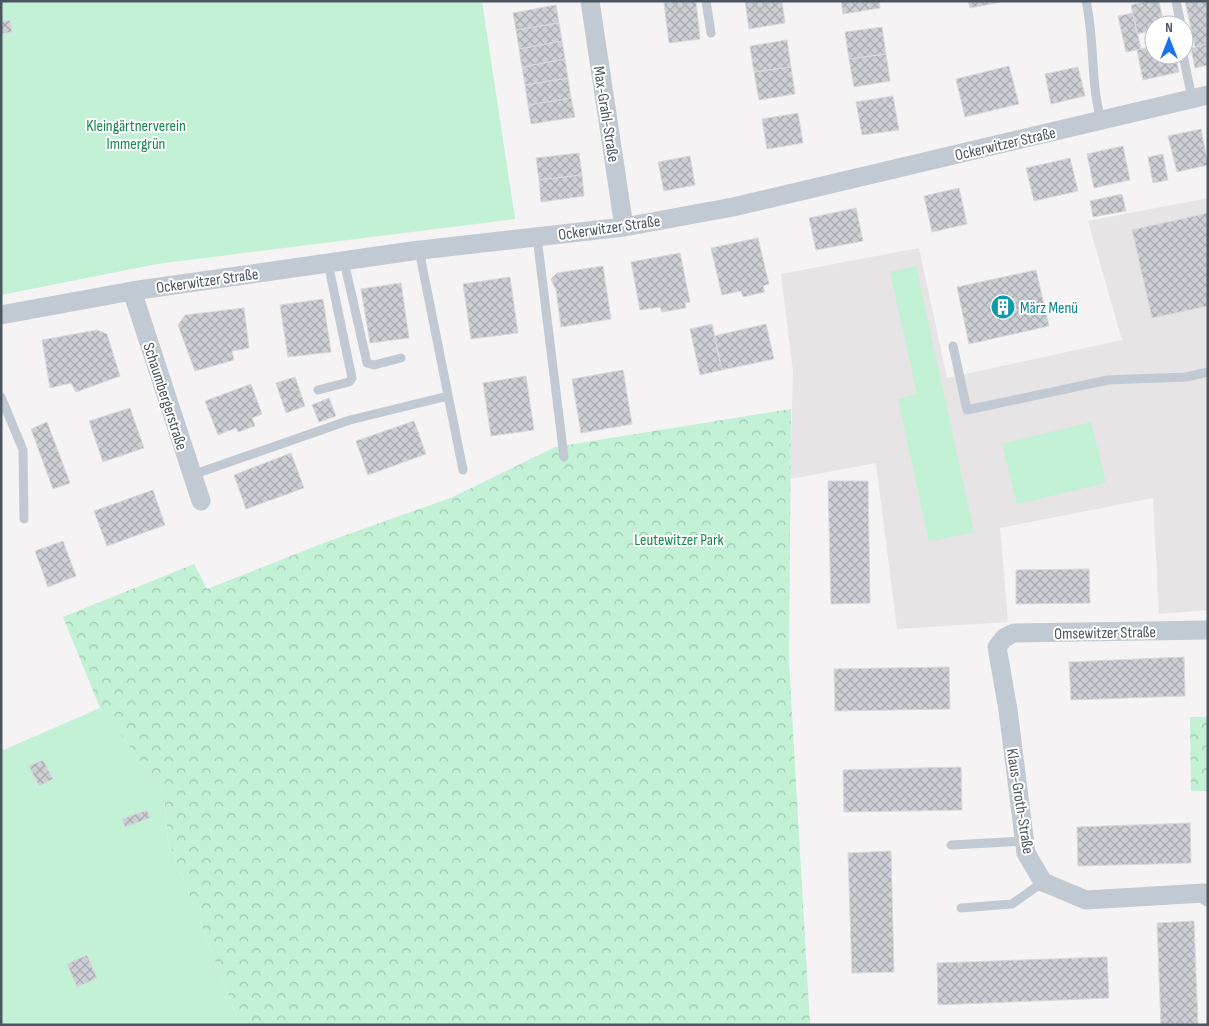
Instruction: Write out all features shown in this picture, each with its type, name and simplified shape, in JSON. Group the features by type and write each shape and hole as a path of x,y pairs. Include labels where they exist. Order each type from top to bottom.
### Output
{"street":[{"name":"Max-Grahl-Straße","path":"590,1 624,227"},
{"name":"Ockerwitzer Straße","path":"1,315 132,291 419,250 624,227 733,208 1200,97"},
{"name":"Schaumbergerstraße","path":"132,291 201,500"},
{"name":"Omsewitzer Straße","path":"1004,638 1014,633 1208,630"},
{"name":"Klaus-Groth-Straße","path":"1004,638 997,648 1008,710 1026,853 1043,882"},
{"path":"1043,882 1086,900 1204,893 1208,897"}],"lane":[{"path":"706,1 711,33"},
{"path":"1086,1 1090,18 1095,100 1102,120"},
{"path":"1176,1 1179,15"},
{"path":"1187,65 1200,97"},
{"path":"537,237 564,457"},
{"path":"419,250 463,470"},
{"path":"336,262 367,363 374,365 402,358"},
{"path":"318,390 349,382 352,378 336,262"},
{"path":"953,346 967,410 1108,380 1186,377 1208,372"},
{"path":"192,474 350,420 448,396"},
{"path":"1,397 23,450 24,519"},
{"path":"951,845 1025,841"},
{"path":"961,908 1012,904 1043,882"}],"shaded area":[{"path":"1208,198 1208,610 1159,614 1153,498 1000,528 1008,622 897,629 876,463 790,479 793,372 781,274 919,248 947,378 1122,340 1088,221"}],"green space":[{"name":"Kleingärtnerverein Immergrün","path":"1,1 482,1 515,219 157,264 1,295"},
{"path":"916,266 974,532 929,542 898,399 917,394 890,272"},
{"name":"Leutewitzer Park","path":"791,409 789,662 810,1025 240,1025 168,840 163,791 100,708 63,617 194,564 207,589 329,541 453,497 555,447"},
{"path":"1091,422 1106,483 1017,504 1002,444"},
{"path":"100,708 163,791 168,840 240,1025 1,1025 1,751"},
{"path":"1190,717 1208,717 1208,791 1191,791"}],"building":[{"path":"696,1 700,39 669,43 664,3"},
{"path":"745,1 782,1 785,23 749,29"},
{"path":"841,1 879,1 880,8 843,14"},
{"path":"968,1 1006,1 970,8"},
{"path":"1147,1 1159,1 1162,15 1144,15 1144,32 1137,34 1131,5"},
{"path":"1185,1 1208,1 1208,44 1195,47 1194,15 1188,15"},
{"path":"556,5 559,23 516,30 513,13"},
{"path":"1133,13 1141,49 1126,52 1118,16"},
{"path":"10,20 12,32 1,34 1,22"},
{"path":"559,23 562,41 519,49 516,30"},
{"path":"882,27 886,54 849,59 845,32"},
{"path":"787,40 791,67 754,72 750,46"},
{"path":"562,41 565,59 522,67 519,49"},
{"path":"1208,44 1208,65 1195,68 1194,47"},
{"path":"1144,48 1144,65 1177,65 1179,72 1143,80 1137,50"},
{"path":"886,54 890,81 854,87 849,59"},
{"path":"565,59 568,78 525,85 522,67"},
{"path":"1009,66 1019,104 965,117 956,79"},
{"path":"791,67 795,94 759,100 754,72"},
{"path":"1078,67 1085,96 1051,104 1045,74"},
{"path":"568,78 571,98 528,105 525,85"},
{"path":"893,96 899,130 862,135 856,102"},
{"path":"571,98 575,117 531,124 528,105"},
{"path":"798,113 803,143 767,149 762,119"},
{"path":"1201,129 1208,165 1177,172 1168,136"},
{"path":"1123,146 1130,180 1094,188 1087,154"},
{"path":"579,153 582,175 539,180 536,158"},
{"path":"1163,154 1168,180 1153,183 1148,157"},
{"path":"690,156 695,185 664,191 658,162"},
{"path":"1070,158 1078,191 1034,201 1026,168"},
{"path":"582,175 584,196 541,202 539,180"},
{"path":"959,188 967,224 932,232 924,196"},
{"path":"1122,194 1126,211 1093,217 1090,201"},
{"path":"856,208 863,241 816,250 809,218"},
{"path":"1208,213 1208,306 1152,318 1132,230"},
{"path":"758,238 769,284 763,286 765,292 743,297 741,291 722,295 711,248"},
{"path":"680,253 690,302 685,303 686,308 662,312 660,307 640,310 631,262"},
{"path":"603,266 611,319 561,327 556,290 551,279 557,273"},
{"name":"März Menü","path":"1036,270 1049,326 969,344 957,287"},
{"path":"510,277 518,333 471,339 463,284"},
{"path":"401,283 409,338 370,343 361,289"},
{"path":"323,299 331,352 288,357 280,305"},
{"path":"244,308 249,348 232,351 234,360 195,371 178,325 185,315"},
{"path":"712,324 722,370 700,375 690,329"},
{"path":"766,324 774,359 722,370 714,336"},
{"path":"97,330 107,334 120,376 76,392 71,383 50,388 42,340"},
{"path":"623,370 632,424 581,433 572,379"},
{"path":"526,376 534,430 491,436 483,383"},
{"path":"295,377 305,406 286,413 276,383"},
{"path":"251,384 262,414 252,418 255,426 238,432 236,428 218,435 205,401"},
{"path":"329,398 336,416 319,422 312,405"},
{"path":"130,408 144,448 103,462 89,421"},
{"path":"414,421 426,454 368,475 356,441"},
{"path":"47,422 70,483 53,489 31,429"},
{"path":"291,453 304,488 246,509 234,475"},
{"path":"828,481 868,481 870,603 831,604"},
{"path":"153,490 165,525 107,546 94,511"},
{"path":"63,541 76,576 48,587 35,551"},
{"path":"1089,569 1090,603 1016,604 1016,570"},
{"path":"1184,657 1185,696 1071,700 1069,662"},
{"path":"949,667 950,709 835,711 834,669"},
{"path":"43,760 53,779 39,786 29,766"},
{"path":"961,767 962,810 844,812 843,770"},
{"path":"147,810 150,818 125,827 122,819"},
{"path":"1190,823 1191,863 1078,866 1077,827"},
{"path":"891,851 894,972 852,973 848,853"},
{"path":"1194,921 1198,1025 1161,1025 1157,923"},
{"path":"87,955 97,978 77,987 67,964"},
{"path":"1107,957 1109,998 938,1005 937,963"}],"place":[{"name":"März Menü","path":"1003,307"}]}
